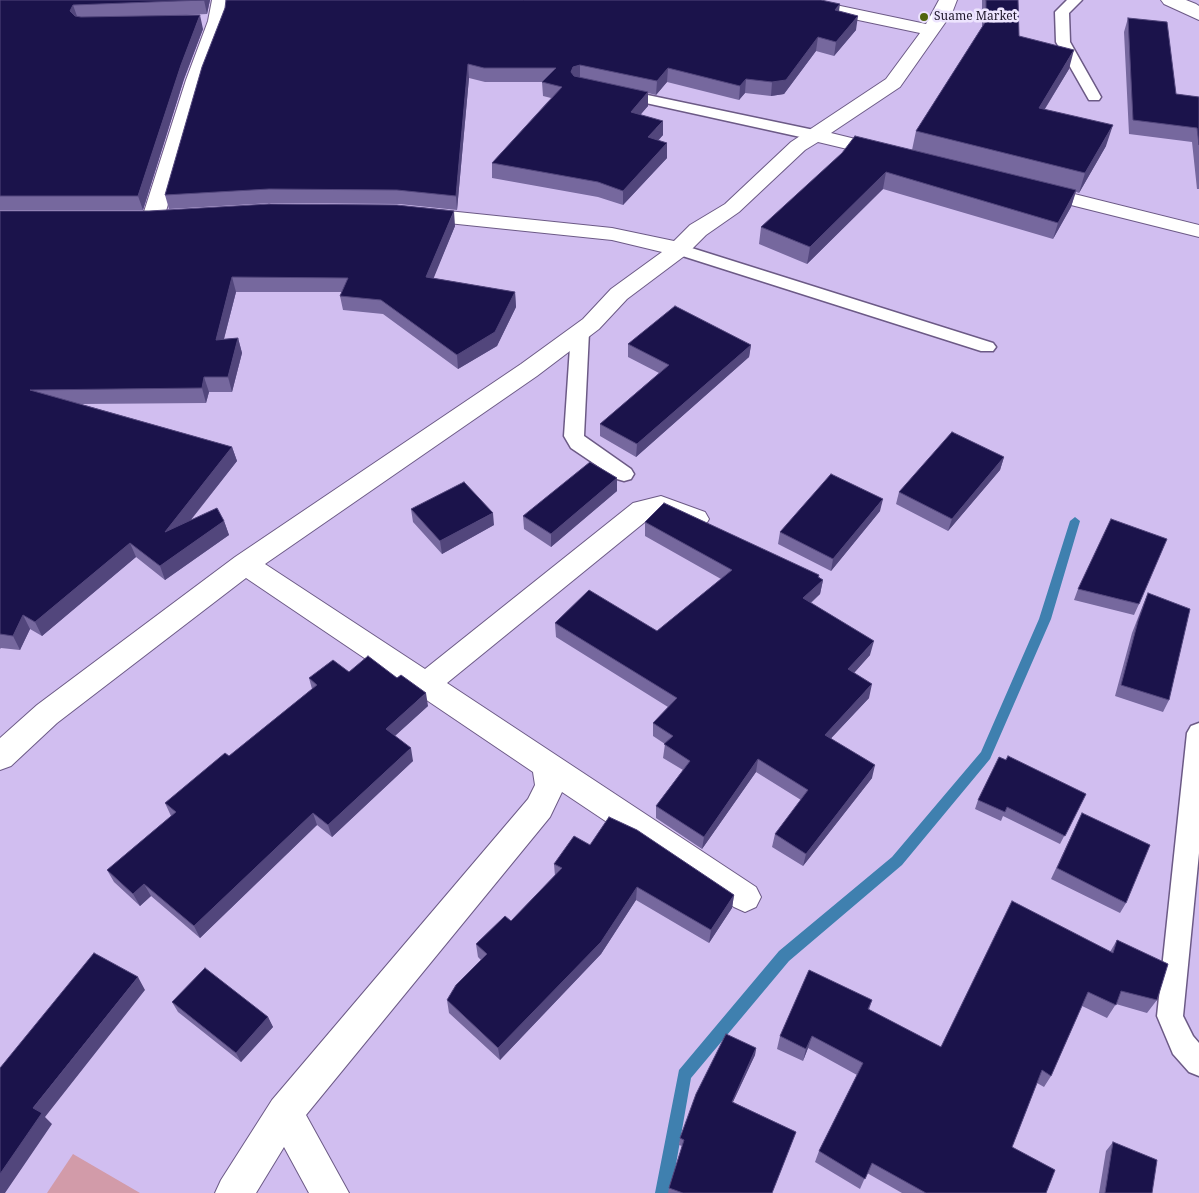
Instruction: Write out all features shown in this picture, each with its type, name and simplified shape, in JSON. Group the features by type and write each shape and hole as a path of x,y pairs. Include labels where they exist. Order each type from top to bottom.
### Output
{"street":[{"path":"154,217 194,80 207,21 222,0"},
{"path":"787,0 931,30"},
{"path":"0,757 47,714 245,564 529,370 580,332 619,294 679,249 698,230 732,208 798,146 893,84 931,30 948,0"},
{"path":"1170,0 1190,8 1199,15"},
{"path":"814,135 900,156"},
{"path":"1016,185 1199,231"},
{"path":"399,212 612,234 679,249"},
{"path":"426,684 642,510 661,505 720,530"},
{"path":"245,564 745,897"},
{"path":"234,1193 285,1113 539,808 550,785 547,765"},
{"path":"285,1113 330,1193"}],"lane":[{"path":"1075,0 1062,12 1063,42 1094,97"},
{"path":"607,90 814,135"},
{"path":"679,249 988,347"},
{"path":"580,332 574,436 578,443 624,474"},
{"path":"1199,733 1170,1016 1183,1045 1199,1062"}],"shaded area":[{"path":"73,1154 140,1193 47,1193"}],"building":[{"path":"0,0 204,0 73,5 70,11 75,16 81,17 200,15 181,65 138,196 0,196"},
{"path":"226,0 821,0 840,4 835,10 858,16 836,42 818,37 786,80 772,82 746,79 740,86 668,68 657,81 580,65 573,67 571,72 574,76 648,92 631,112 663,121 648,137 667,143 623,191 598,182 492,163 562,87 542,82 556,68 484,68 468,64 456,196 397,190 269,189 165,195 202,67 225,8"},
{"path":"986,0 1018,0 1019,36 1074,50 1039,108 1113,125 1085,173 916,131 986,21"},
{"path":"1128,18 1167,22 1176,94 1199,97 1199,145 1197,128 1133,120"},
{"path":"855,136 1076,190 1058,223 886,172 810,247 761,227 842,153"},
{"path":"269,204 397,205 454,211 426,277 515,292 495,332 457,355 381,300 340,296 348,278 232,277 216,340 238,338 228,377 204,377 202,388 30,390 232,447 165,532 217,508 224,521 160,566 130,543 35,622 23,615 13,636 0,634 0,211 149,211"},
{"path":"675,306 751,345 637,444 600,424 669,365 628,344"},
{"path":"952,432 1004,457 952,519 899,492"},
{"path":"590,462 617,478 551,534 523,516"},
{"path":"831,474 883,499 833,559 780,532"},
{"path":"464,482 493,513 440,541 411,509"},
{"path":"664,503 819,575 818,577 823,580 803,598 874,641 848,669 872,684 825,735 875,765 806,854 775,834 808,790 758,759 704,837 656,806 690,761 664,744 673,736 653,723 677,698 555,623 589,590 657,631 732,570 645,522"},
{"path":"1111,519 1167,539 1139,604 1078,589"},
{"path":"1148,593 1190,609 1169,700 1121,685 1138,621"},
{"path":"368,656 397,678 401,675 426,693 386,729 411,748 328,825 313,813 194,926 144,884 133,894 107,870 176,812 165,803 225,753 229,756 317,685 309,678 333,660 349,672"},
{"path":"1008,756 1086,794 1065,836 1007,807 1005,812 978,800 999,757 1006,760"},
{"path":"1082,813 1150,845 1126,903 1057,868"},
{"path":"609,817 637,830 734,895 711,930 637,887 601,942 498,1048 447,1000 456,985 487,954 476,944 505,916 511,921 562,868 554,864 574,836 590,845"},
{"path":"1012,901 1113,953 1117,940 1168,964 1157,1000 1121,991 1116,1005 1088,992 1051,1076 1042,1070 1012,1147 1055,1170 1046,1193 926,1193 872,1163 865,1179 819,1151 863,1063 812,1036 806,1049 780,1036 809,970 872,1000 868,1009 941,1047"},
{"path":"94,953 138,977 33,1108 42,1113 0,1174 0,1068"},
{"path":"205,968 268,1017 236,1053 172,1002"},
{"path":"726,1034 756,1048 732,1102 796,1132 772,1193 683,1193 669,1188 684,1140 680,1138 696,1094"},
{"path":"1113,1142 1157,1160 1152,1193 1105,1193"}],"waterway":[{"path":"663,1193 684,1075 784,956 897,861 986,755 1045,619 1075,521"}],"place":[{"name":"Suame Market","path":"924,17"}]}
